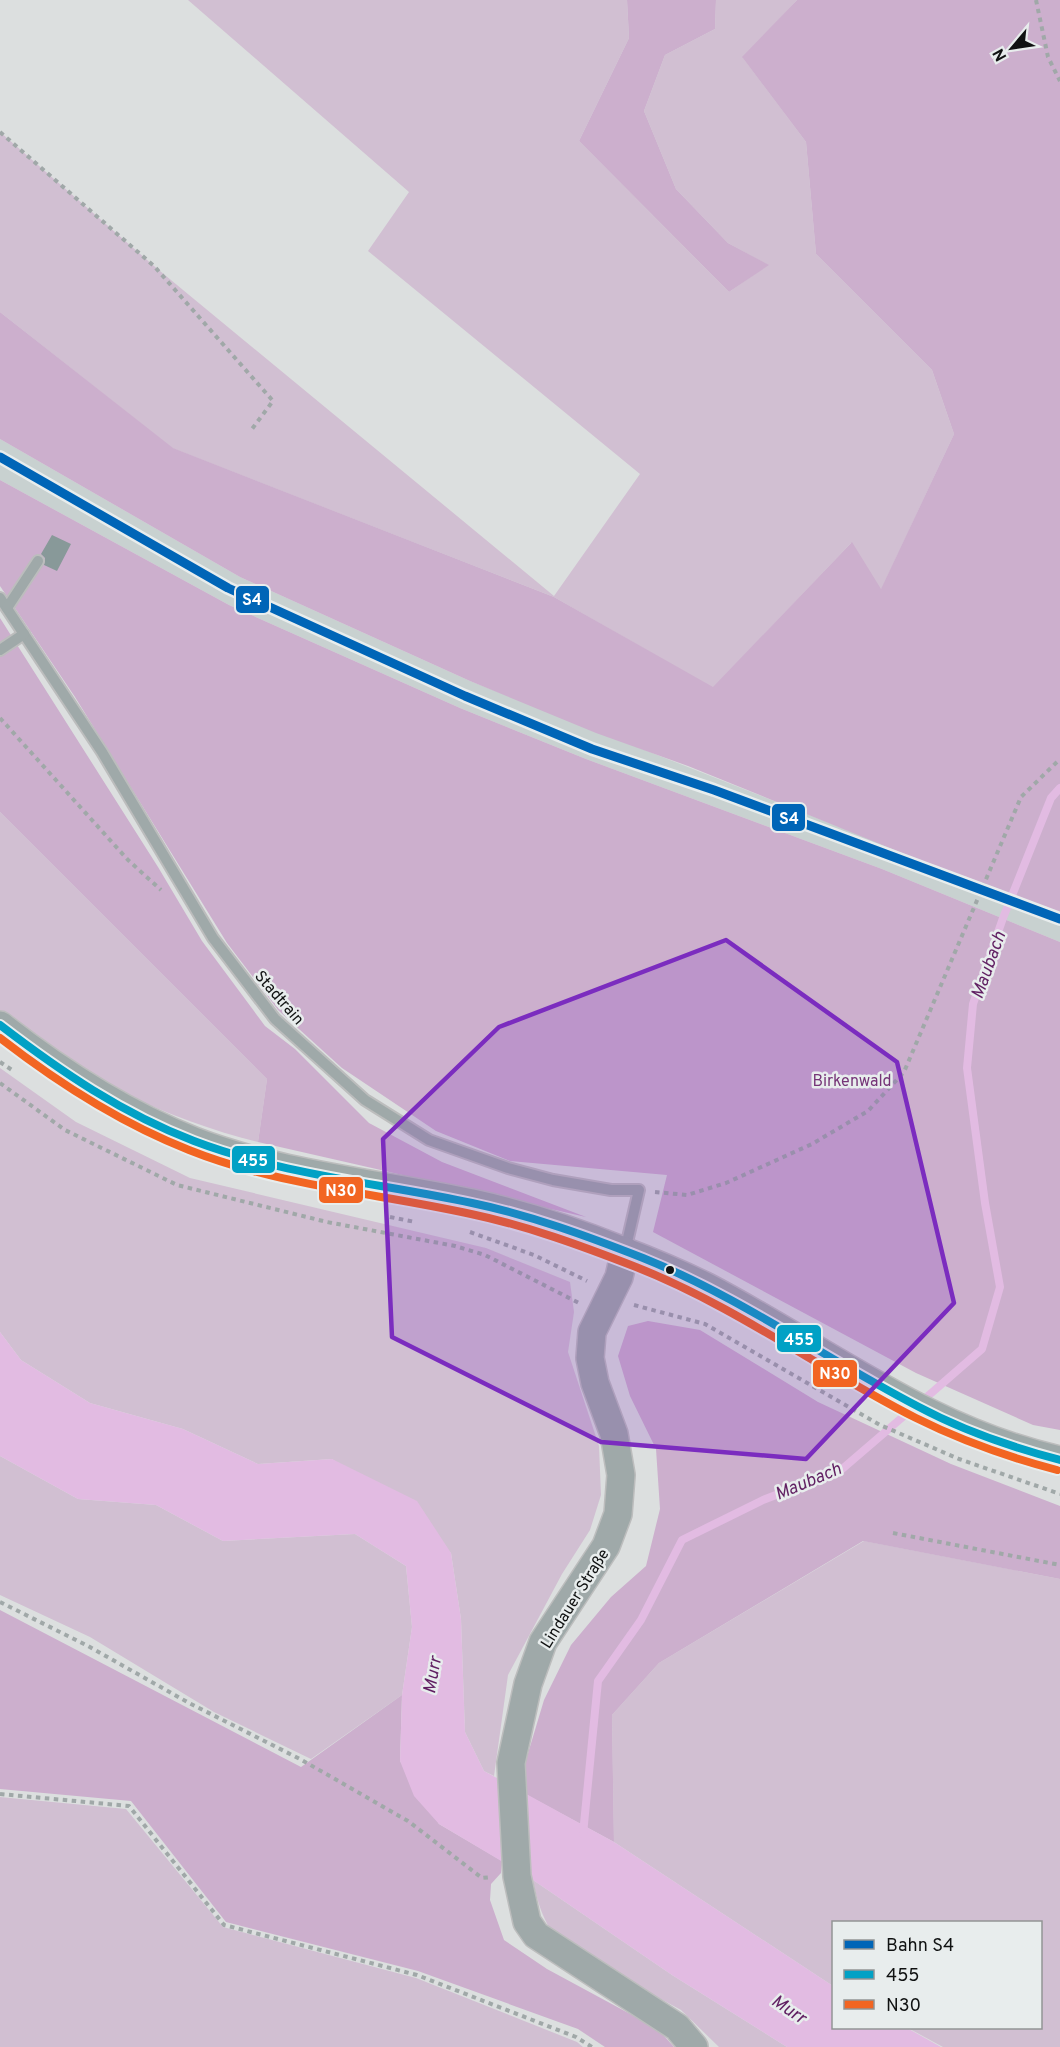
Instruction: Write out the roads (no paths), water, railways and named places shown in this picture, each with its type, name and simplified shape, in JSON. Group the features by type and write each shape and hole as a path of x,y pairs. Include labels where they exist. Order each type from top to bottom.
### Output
{"street":[{"path":"0,1026 75,1081 126,1111 193,1140 298,1171 473,1203 549,1222 625,1251 706,1287 902,1401 972,1434 1060,1460"},
{"name":"Lindauer Straße","path":"625,1251 607,1302 592,1332 590,1358 595,1383 614,1434 621,1475 618,1514 606,1546 569,1607 543,1642 528,1684 511,1763 517,1876 527,1922 536,1935 677,2027 694,2047"}],"lane":[{"path":"7,608 38,561"},
{"name":"Stadtrain","path":"0,598 102,752 213,938 274,1019 365,1100 429,1140 508,1168 553,1180 611,1190 639,1190 625,1251"},
{"path":"0,650 24,634"}],"water":[{"name":"Murr","path":"0,1332 21,1360 90,1403 183,1429 258,1464 332,1459 417,1501 451,1553 461,1619 465,1732 484,1771 614,1842 832,1985 832,2029 909,2029 941,2047 787,2047 672,1975 533,1880 439,1824 414,1796 400,1761 402,1695 412,1627 406,1566 355,1534 223,1541 156,1505 78,1499 0,1456"}],"waterway":[{"name":"Maubach","path":"921,1402 982,1349 1000,1287 985,1203 967,1068 973,1004 1003,918 1051,798 1060,788"},
{"name":"Maubach","path":"583,1834 598,1681 641,1620 682,1540 763,1500 841,1470 912,1409"}],"rail line":[{"name":"S4","path":"0,457 228,588 465,696 592,749 714,790 1060,919"}],"park label":[{"name":"Birkenwald","path":"852,1080"}]}
